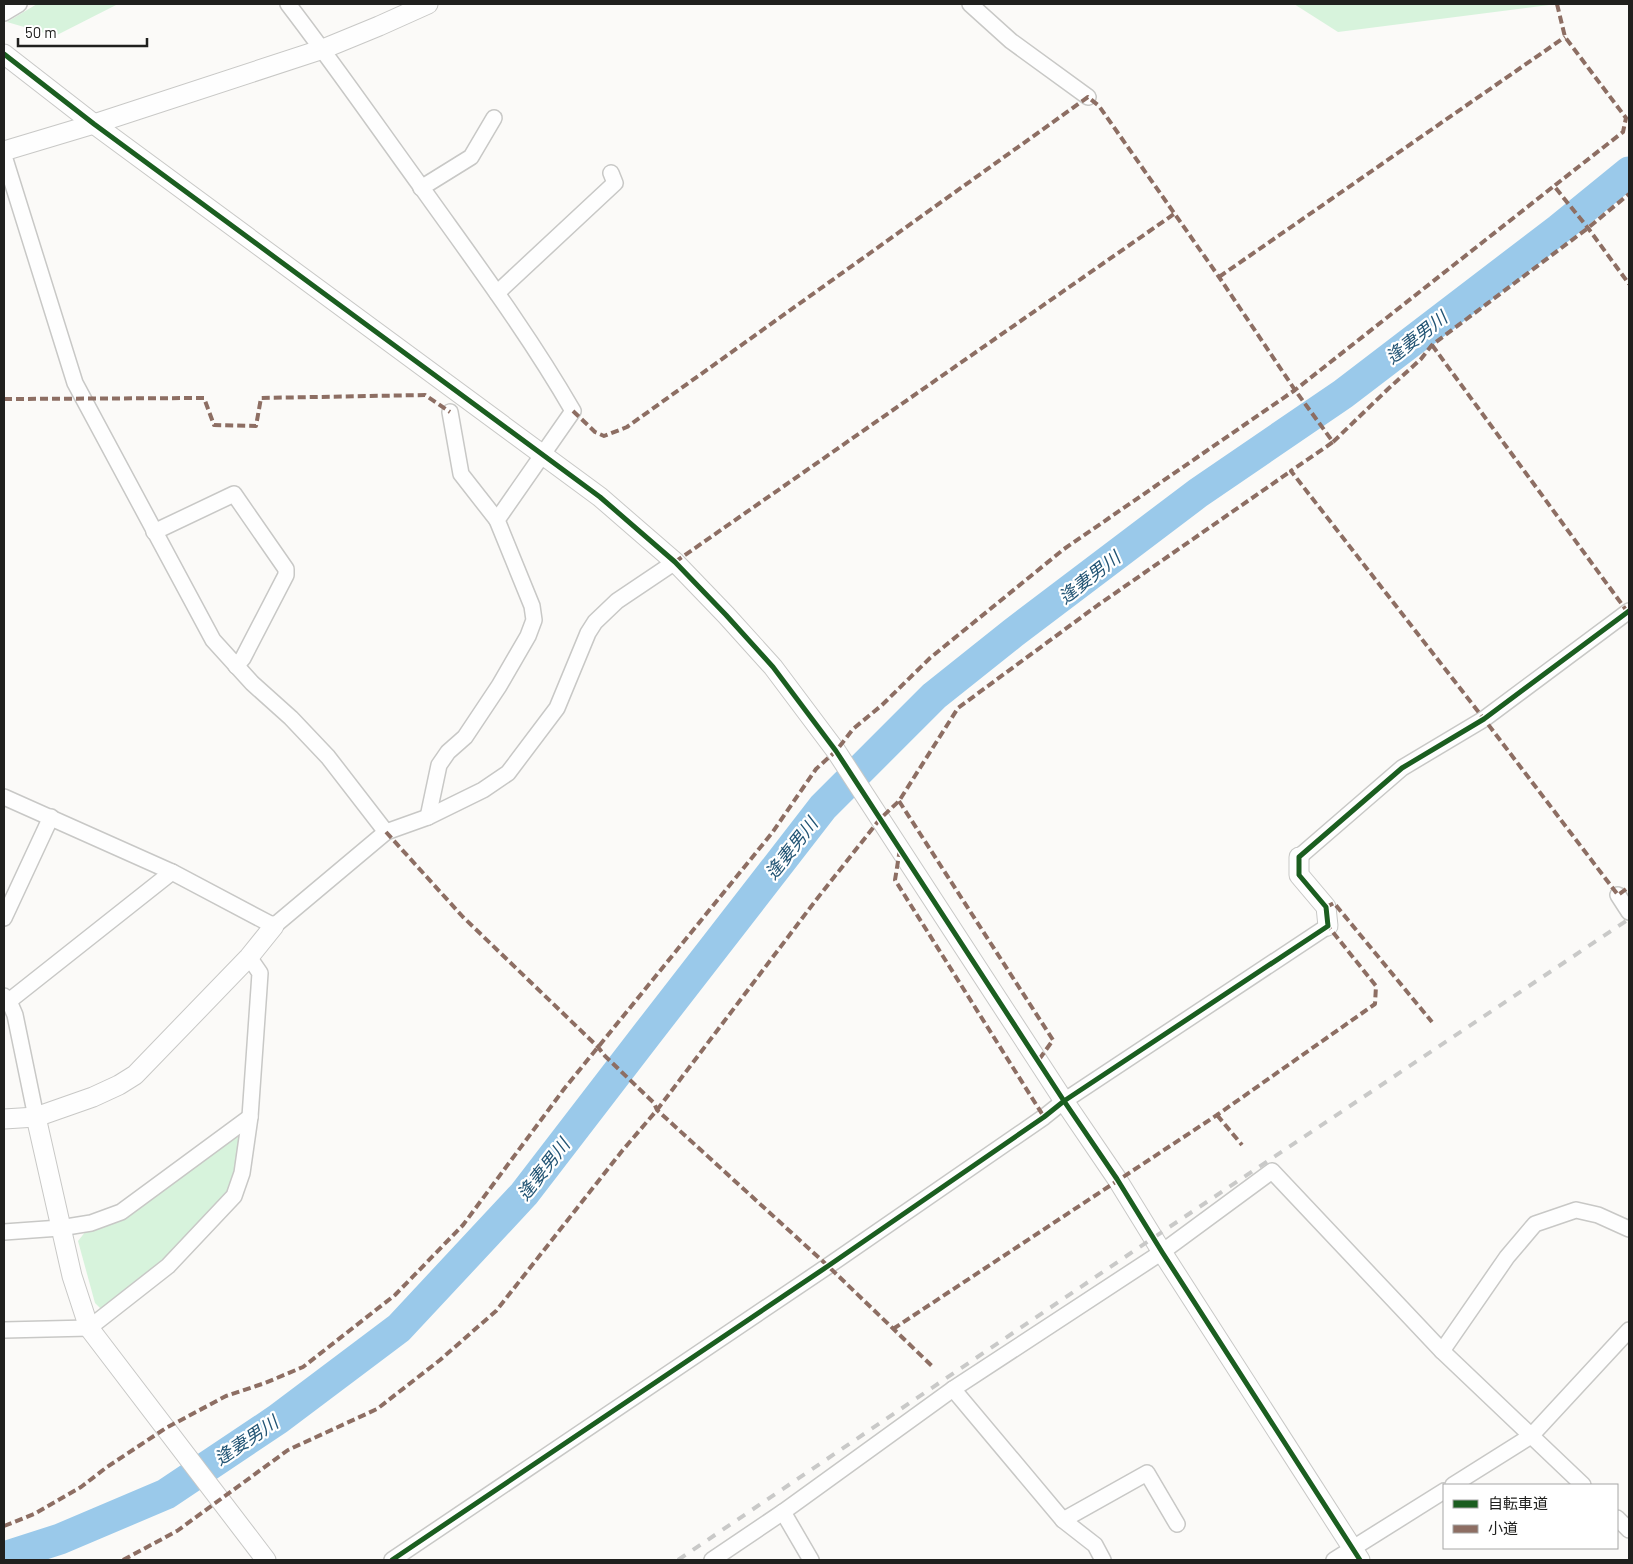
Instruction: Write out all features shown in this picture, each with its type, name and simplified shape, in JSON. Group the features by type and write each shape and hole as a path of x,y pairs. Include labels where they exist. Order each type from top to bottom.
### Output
{"street":[{"path":"4,13 19,4"},
{"path":"288,4 323,48 497,293 545,364 573,411 497,520"},
{"path":"4,152 323,48 428,4"},
{"path":"970,4 1011,40 1088,96"},
{"path":"4,54 94,124 600,497 675,562 773,667 836,751 1117,1179 1356,1554"},
{"path":"421,188 471,157 494,118"},
{"path":"4,156 75,383 213,640 252,683 291,718 328,757 386,832"},
{"path":"497,293 615,183 611,174"},
{"path":"428,817 439,765 448,752 465,737 499,686 528,636 534,620 532,606 497,520 461,474 450,412"},
{"path":"154,532 234,494 286,569 286,574 247,649 236,666"},
{"path":"4,1119 36,1117 93,1097 135,1075 249,957 274,926 386,832 428,817 484,790 508,773 557,708 588,633 595,622 617,601 675,562"},
{"path":"392,1560 828,1266 1036,1123 1064,1101 1328,926 1326,907 1299,875 1299,857 1402,768 1484,719 1629,611"},
{"path":"4,797 172,872 274,926"},
{"path":"4,918 51,817"},
{"path":"172,872 5,1000 15,1015 60,1228 72,1276 89,1328 266,1560"},
{"path":"1618,895 1629,912"},
{"path":"4,1330 89,1328 168,1266 234,1196 242,1173 250,1117 260,973 249,957"},
{"path":"4,1232 60,1228 91,1223 121,1212 250,1117"},
{"path":"712,1560 783,1512 953,1389 1162,1252 1272,1171 1442,1351 1582,1484"},
{"path":"1442,1351 1507,1257 1535,1224 1576,1210 1598,1215 1629,1229"},
{"path":"1455,1484 1531,1436 1629,1330"},
{"path":"953,1389 1062,1520 1095,1545 1103,1560"},
{"path":"1062,1520 1147,1473 1177,1524"},
{"path":"1334,1560 1356,1554 1443,1492"},
{"path":"783,1512 811,1560"},
{"path":"1618,1519 1629,1530"}],"green space":[{"path":"37,4 118,4 55,36 7,22"},
{"path":"1294,4 1549,4 1549,5 1338,32"},
{"path":"236,1133 241,1140 231,1195 167,1264 103,1311 95,1303 78,1241 86,1231"}],"waterway":[{"name":"逢妻男川","path":"4,1557 60,1539 166,1494 278,1419 399,1328 524,1194 823,807 934,696 1013,633 1198,493 1343,394 1559,229 1629,172"}],"railway":[{"path":"678,1560 1153,1238 1629,919"}],"marked path":[{"path":"1557,4 1565,37 1626,118 1623,132 1554,186 1629,284"},
{"path":"1219,277 1565,37"},
{"path":"573,411 595,432 604,436 627,427 1088,97 1099,106 1333,442 1291,471 1618,895 1629,887"},
{"path":"4,1526 34,1514 81,1487 107,1467 166,1428 226,1396 265,1383 303,1367 395,1295 463,1225 564,1089 772,833 816,769 836,751 853,729 882,705 930,658 1064,549 1295,390 1554,186"},
{"path":"1333,442 1421,359 1432,345 1588,228 1629,194"},
{"path":"675,562 1174,214"},
{"path":"1432,345 1629,614"},
{"path":"4,399 204,398 214,425 256,426 261,398 425,395 450,412"},
{"path":"123,1560 177,1531 288,1450 377,1409 440,1360 496,1311 622,1151 657,1110 816,900 880,819 899,801 958,708 1098,605 1291,471"},
{"path":"899,801 1053,1040 1038,1061"},
{"path":"386,832 463,917 598,1047 654,1103 657,1110 828,1266 933,1367"},
{"path":"900,849 895,880 1044,1117"},
{"path":"1326,907 1334,903 1432,1022"},
{"path":"893,1329 1217,1115 1375,1004 1376,986 1328,926"},
{"path":"1217,1115 1242,1145"}],"cycle path":[{"path":"4,54 94,124 600,497 675,562 773,667 836,751 1117,1179 1360,1560"},
{"path":"392,1560 828,1266 1044,1117 1064,1101 1328,926 1326,907 1299,875 1299,857 1402,768 1484,719 1629,611"}]}
